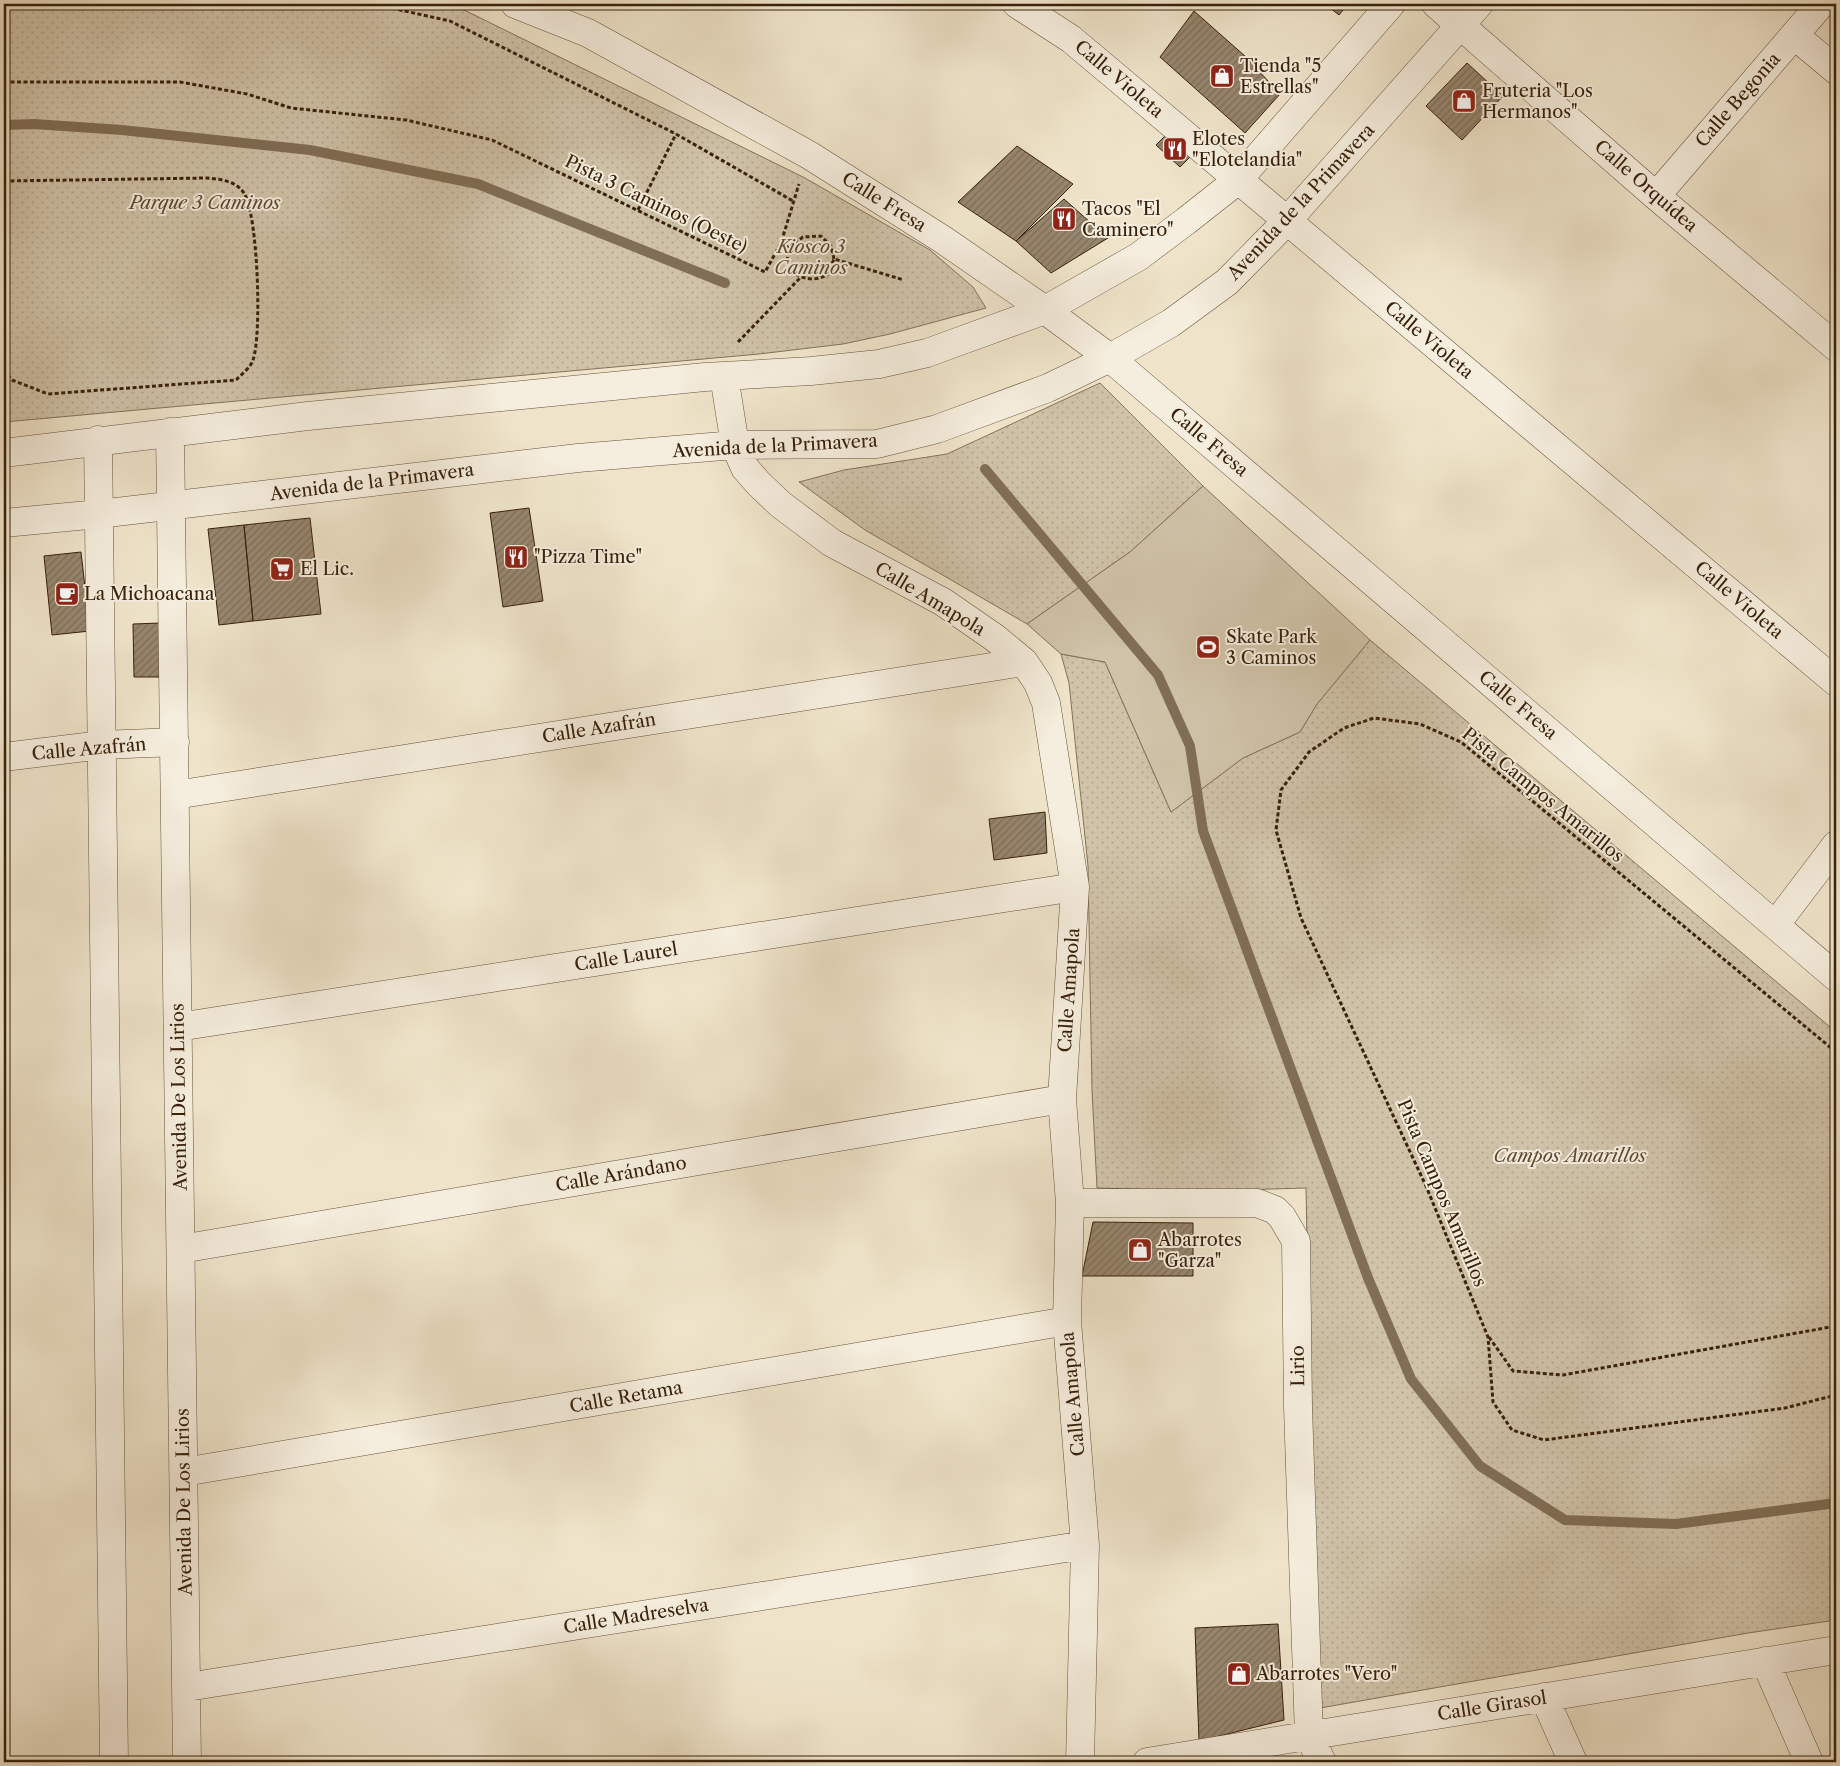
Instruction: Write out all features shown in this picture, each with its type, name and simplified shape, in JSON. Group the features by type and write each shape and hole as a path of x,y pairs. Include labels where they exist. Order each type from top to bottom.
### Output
{"street":[{"name":"Calle Fresa","path":"515,4 588,33 809,155 942,239 1045,310 1110,358 1836,977"},
{"name":"Calle Violeta","path":"1017,4 1071,39 1836,682"},
{"path":"4,452 170,432 714,376 811,371 879,364 927,353 1045,310 1138,257 1238,180 1391,4"},
{"name":"Calle Orquídea","path":"1436,4 1656,196 1836,347"},
{"name":"Avenida de la Primavera","path":"4,523 99,514 578,458 735,445 877,444 937,428 1048,388 1110,358 1171,323 1228,282 1287,221 1479,4"},
{"name":"Calle Begonia","path":"1656,196 1821,4"},
{"path":"1794,34 1836,70"},
{"name":"Calle Amapola","path":"714,376 735,445 745,468 759,484 780,504 832,543 942,602 996,638 1024,662 1038,683 1046,703 1075,887 1062,1099 1070,1203 1067,1321 1085,1545 1080,1762"},
{"name":"Avenida De Los Lirios","path":"170,432 187,1762"},
{"path":"98,440 114,1762"},
{"name":"Calle Azafrán","path":"175,795 1024,662"},
{"name":"Calle Azafrán","path":"4,757 102,745 175,742"},
{"path":"1776,924 1836,845"},
{"name":"Calle Laurel","path":"178,1027 1075,887"},
{"name":"Calle Arándano","path":"181,1249 1062,1099"},
{"name":"Lirio","path":"1070,1203 1257,1203 1275,1210 1282,1217 1296,1241 1298,1407 1309,1736"},
{"name":"Calle Retama","path":"184,1472 1067,1321"},
{"name":"Calle Madreselva","path":"187,1687 1085,1545"},
{"name":"Calle Girasol","path":"1147,1762 1836,1650"},
{"path":"1764,1661 1809,1762"},
{"path":"1544,1698 1573,1762"},
{"path":"1309,1736 1322,1762"}],"path":[{"name":"Pista 3 Caminos (Oeste)","path":"4,82 180,82 247,94 290,108 406,120 492,140 765,272 781,243 792,200 676,134 450,22 373,4"},
{"path":"638,210 676,134"},
{"path":"4,180 206,178 227,180 244,193 252,216 259,336 253,362 236,380 48,394 12,380 4,371"},
{"path":"821,236 831,246 834,259 828,274 813,280 800,278 791,268 789,261 791,248 803,237 821,236"},
{"path":"781,243 791,248"},
{"path":"834,259 904,280"},
{"path":"714,376 800,278"},
{"name":"Pista Campos Amarillos","path":"1836,1052 1461,742 1420,724 1374,718 1344,728 1309,752 1281,790 1276,830 1301,918 1426,1186 1488,1336 1513,1371 1562,1375 1836,1326"},
{"name":"Pista Campos Amarillos","path":"1488,1336 1493,1402 1512,1430 1544,1440 1785,1408 1836,1396"}],"green space":[{"name":"Parque 3 Caminos","path":"4,4 452,4 805,178 930,250 973,287 986,308 890,334 843,344 759,354 4,422"},
{"path":"1100,383 1203,486 1130,552 1027,624 865,530 799,482 844,470 947,454"},
{"name":"Skate Park 3 Caminos","path":"1203,486 1370,640 1317,704 1300,732 1243,758 1171,812 1105,662 1061,654 1027,624 1130,552"},
{"name":"Campos Amarillos","path":"1370,640 1836,1032 1836,1620 1748,1633 1320,1708 1315,1630 1306,1188 1203,1191 1097,1188 1092,1090 1088,866 1069,683 1061,654 1105,662 1171,812 1243,758 1300,732 1317,704"}],"building":[{"path":"1325,4 1348,4 1339,15"},
{"name":"Tienda \"5 Estrellas\"","path":"1194,11 1246,57 1280,94 1245,133 1160,57"},
{"name":"Fruteria \"Los Hermanos\"","path":"1467,63 1503,96 1462,140 1426,106"},
{"name":"Elotes \"Elotelandia\"","path":"1169,132 1194,153 1180,167 1156,145"},
{"path":"1017,146 1073,184 1016,241 958,202"},
{"name":"Tacos \"El Caminero\"","path":"1064,199 1108,238 1051,273 1016,241"},
{"name":"\"Pizza Time\"","path":"529,508 543,601 503,607 490,513"},
{"name":"El Lic.","path":"310,518 321,614 253,621 244,525"},
{"name":"El Lic.","path":"244,525 253,621 219,625 208,529"},
{"name":"La Michoacana","path":"81,552 90,631 52,635 44,556"},
{"path":"161,623 162,677 134,677 133,624"},
{"path":"1045,812 1047,853 994,860 989,819"},
{"name":"Abarrotes \"Garza\"","path":"1093,1222 1193,1223 1193,1276 1082,1276"},
{"name":"Abarrotes \"Vero\"","path":"1278,1624 1284,1720 1199,1741 1195,1628"}],"waterway":[{"path":"4,125 34,124 122,130 310,150 478,184 725,283"},
{"path":"985,469 1158,675 1190,746 1203,831 1368,1278 1411,1379 1480,1466 1565,1520 1676,1524 1836,1503"}],"place":[{"name":"Tienda \"5 Estrellas\"","path":"1222,76"},
{"name":"Fruteria \"Los Hermanos\"","path":"1464,101"},
{"name":"Elotes \"Elotelandia\"","path":"1175,149"},
{"name":"Tacos \"El Caminero\"","path":"1064,219"},
{"name":"\"Pizza Time\"","path":"516,557"},
{"name":"El Lic.","path":"282,569"},
{"name":"La Michoacana","path":"67,594"},
{"name":"Skate Park 3 Caminos","path":"1208,647"},
{"name":"Abarrotes \"Garza\"","path":"1140,1250"},
{"name":"Abarrotes \"Vero\"","path":"1239,1674"}],"park label":[{"name":"Kiosco 3 Caminos","path":"811,257"}]}
